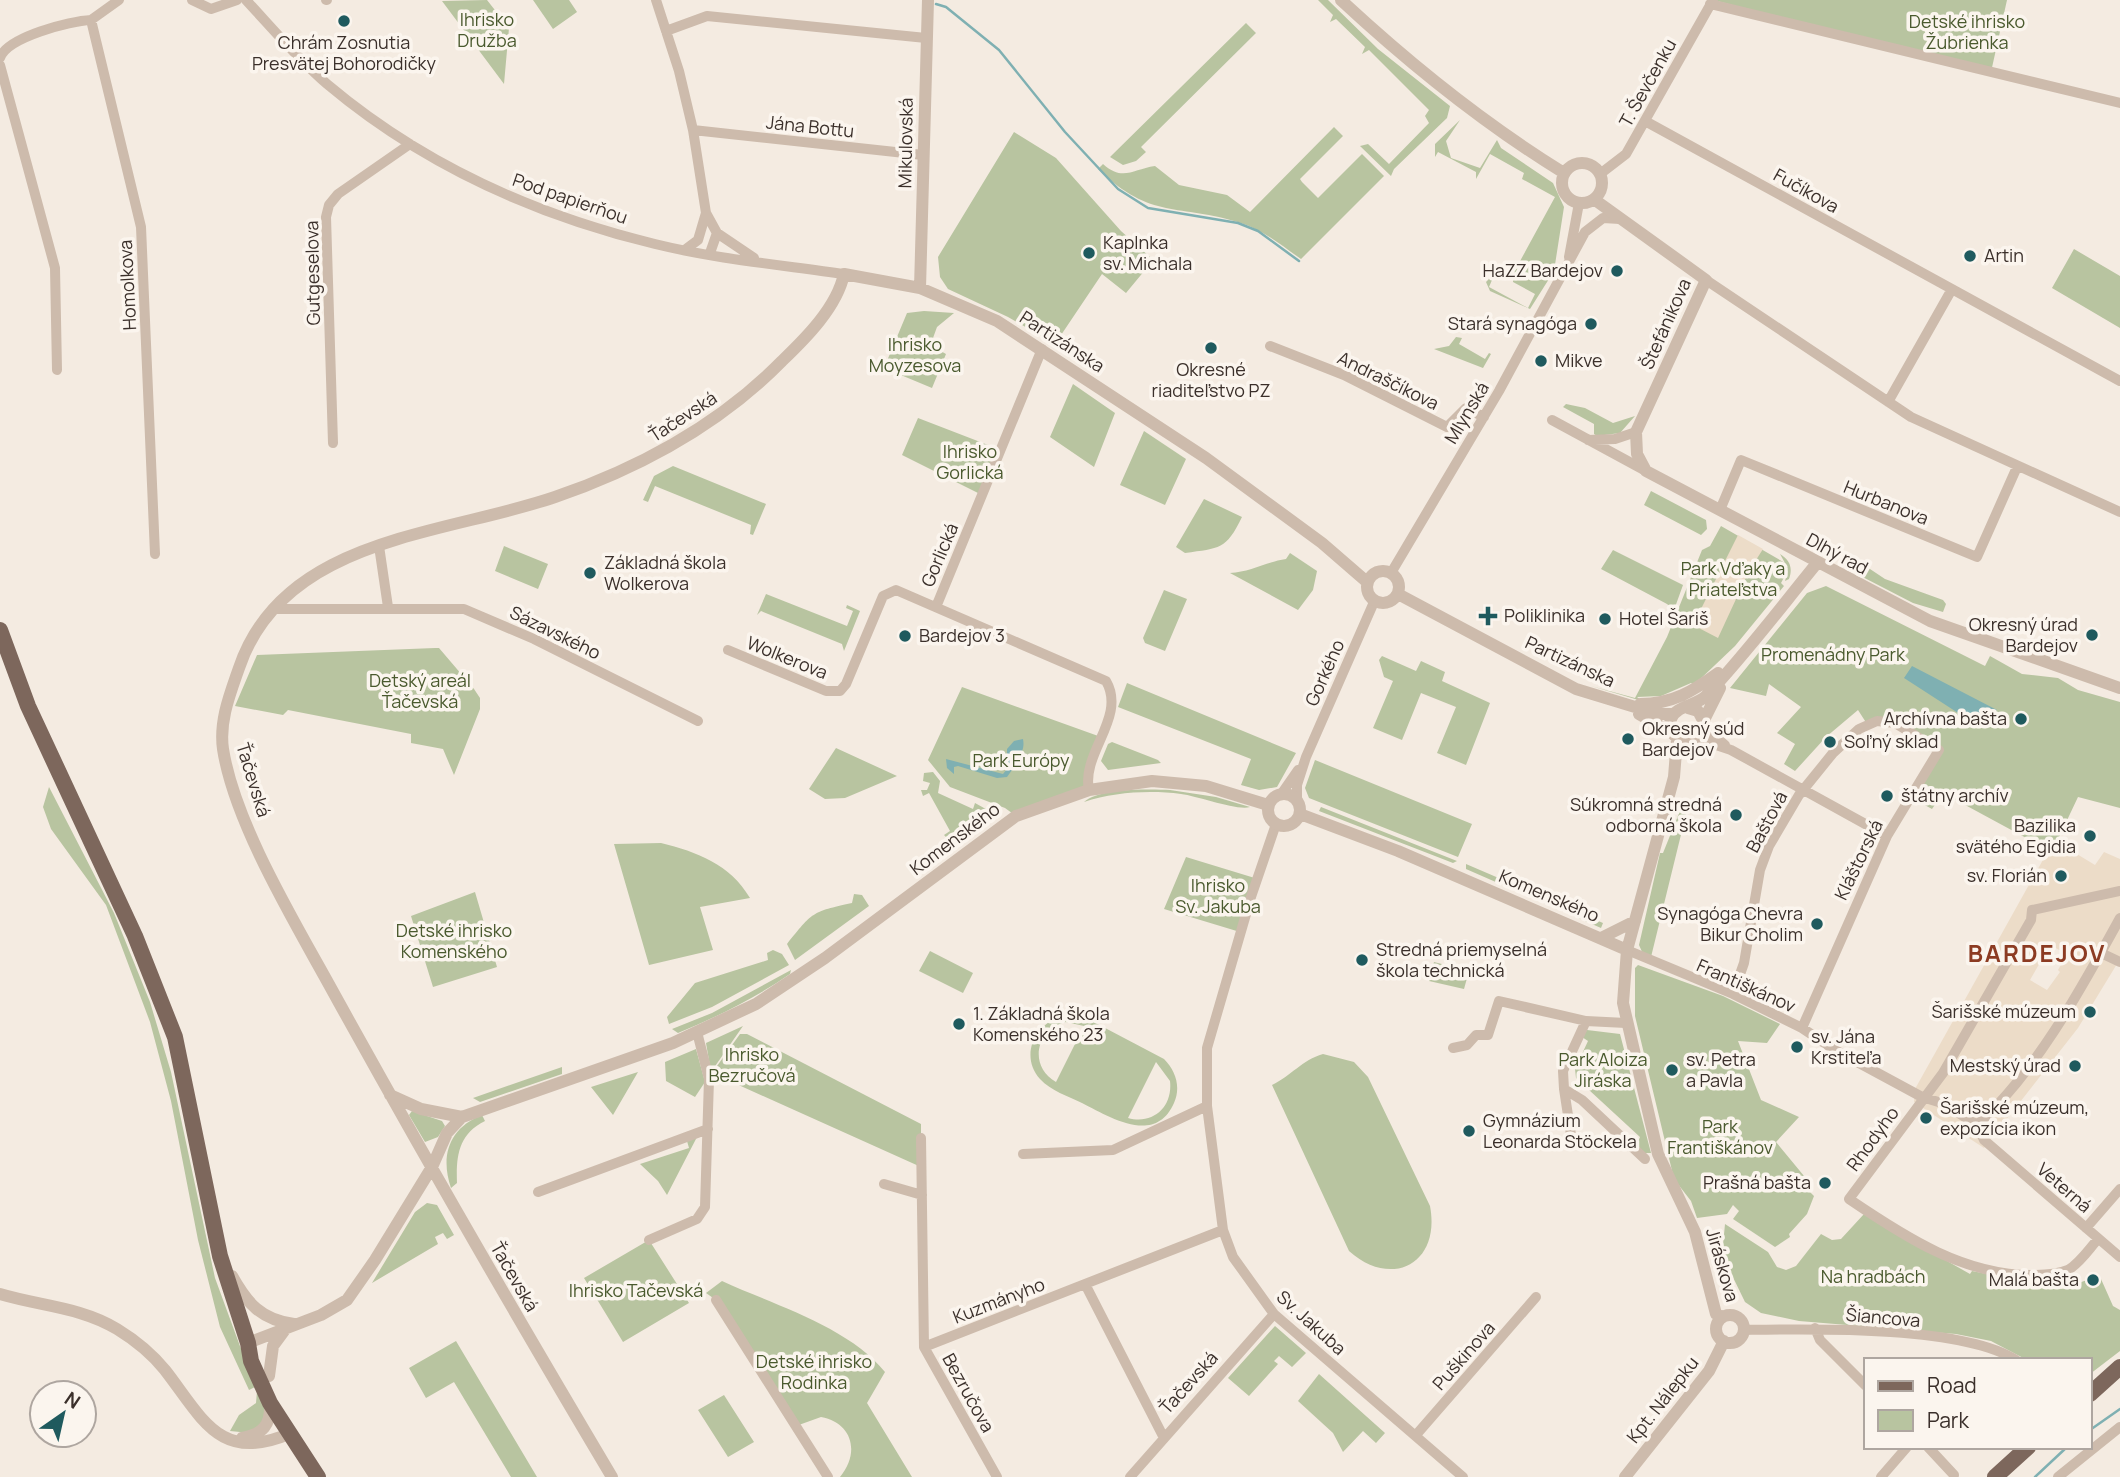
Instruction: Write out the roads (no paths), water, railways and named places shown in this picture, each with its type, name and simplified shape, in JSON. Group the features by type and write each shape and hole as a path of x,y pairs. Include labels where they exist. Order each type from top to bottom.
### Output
{"main road":[{"path":"0,630 28,706 135,936 174,1037 220,1256 248,1343 250,1361 270,1403 318,1477"},
{"path":"248,1343 260,1357 288,1417 291,1433"},
{"path":"2092,1392 2115,1372"},
{"path":"1995,1477 2026,1449"}],"street":[{"path":"0,58 10,44 74,20 91,20 119,0"},
{"path":"192,0 211,9 237,0"},
{"name":"Pod papierňou","path":"246,0 325,82 410,145 520,202 612,232 686,249"},
{"path":"656,0 693,130 706,213 717,233 761,261"},
{"name":"Mikulovská","path":"920,288 928,0"},
{"path":"1341,0 1408,62 1521,146 1564,173"},
{"path":"1711,2 2120,103"},
{"name":"T. Ševčenku","path":"1600,174 1626,154 1711,2"},
{"path":"666,31 707,16 926,38"},
{"name":"Homolkova","path":"91,20 141,228 155,554"},
{"path":"0,65 55,268 57,370"},
{"name":"Fučíkova","path":"1645,121 2120,381"},
{"name":"Jána Bottu","path":"693,130 923,155"},
{"name":"Gutgeselova","path":"334,443 326,217 329,205 338,194 410,145"},
{"path":"1578,163 1595,167 1600,174 1602,190 1595,200 1579,203 1566,195 1562,188 1564,173 1578,163"},
{"name":"Štefánikova","path":"1595,200 1706,280 1636,432"},
{"name":"Mlynská","path":"1567,267 1579,203"},
{"path":"686,249 698,240 706,213"},
{"name":"Mlynská","path":"1391,573 1592,225 1603,218 1619,219"},
{"path":"710,253 717,233"},
{"name":"Partizánska","path":"686,249 920,288 997,321 1215,464 1322,543 1367,582"},
{"name":"Ťačevská","path":"612,1477 390,1095 255,842 228,772 222,737 226,709 245,650 257,628 297,587 333,564 379,546 554,498 652,458 733,405 772,372 807,336 842,287 844,274"},
{"path":"1706,280 1911,417 2120,512"},
{"path":"1888,402 1952,289"},
{"name":"Andraščíkova","path":"1270,346 1344,375 1447,427 1466,408 1484,416"},
{"name":"Gorlická","path":"1042,349 936,607 1101,677 1110,688 1112,698 1109,718 1090,763 1087,779 1089,790"},
{"name":"Dlhý rad","path":"1552,420 1930,621 2120,688"},
{"path":"1588,440 1615,439 1636,432 1637,454 1646,471"},
{"name":"Hurbanova","path":"1720,510 1741,460 1977,557 2017,467"},
{"path":"379,546 388,607"},
{"name":"Jiráskova","path":"1674,777 1674,736 1670,723 1674,714 1704,698 1817,563"},
{"path":"1377,572 1391,573 1399,584 1398,594 1390,602 1374,602 1367,593 1367,582 1377,572"},
{"name":"Wolkerova","path":"728,650 835,692 846,684 883,596 896,590 936,607"},
{"name":"Partizánska","path":"1398,594 1576,689 1658,714 1674,714"},
{"name":"Gorkého","path":"1297,799 1297,786 1306,757 1374,602"},
{"name":"Sázavského","path":"273,609 464,609 534,639 698,721"},
{"name":"Jiráskova","path":"1617,703 1660,704 1680,698 1735,660"},
{"name":"Jiráskova","path":"1722,1317 1716,1314 1695,1232 1658,1154 1626,1023 1623,994 1627,950 1674,777 1700,732 1735,660"},
{"name":"Partizánska","path":"1617,703 1674,736 1700,732"},
{"path":"1688,708 1698,711 1700,732 1887,836"},
{"name":"Baštová","path":"1733,994 1744,963 1760,870 1769,846 1803,789 1833,753 1871,723 1895,723 1939,750"},
{"name":"Kláštorská","path":"1802,1028 1887,836 1939,750"},
{"name":"Gorkého","path":"1282,793 1306,757"},
{"name":"Komenského","path":"462,1117 697,1032 756,1004 792,981 1016,816 1089,790 1124,783 1180,782 1231,792 1268,805"},
{"path":"1282,793 1297,799 1300,814 1292,824 1276,824 1268,814 1268,805 1273,797 1282,793"},
{"name":"Komenského","path":"1300,814 1398,851 1627,950"},
{"name":"Sv. Jakuba","path":"1276,824 1213,1022 1205,1077 1223,1230 1239,1266 1274,1314 1463,1477"},
{"name":"Rhodyho","path":"2098,1240 2073,1266 2062,1272 2030,1275 2000,1272 1966,1264 1927,1247 1849,1199 1922,1097 1943,1073 2031,920 2032,910 2120,891"},
{"path":"1977,1125 2027,1067 2076,996 2120,918"},
{"path":"1601,938 1634,921"},
{"name":"Františkánov","path":"1627,950 1733,994 1802,1028 1835,1050 1922,1097 1936,1099 1977,1125"},
{"path":"2101,953 2120,962"},
{"path":"1453,1048 1467,1045 1476,1035 1488,1035 1499,1001 1586,1021 1626,1023"},
{"path":"1571,1135 1564,1089 1565,1065 1586,1021"},
{"path":"649,1240 697,1219 705,1207 709,1079 697,1032"},
{"path":"1564,1089 1582,1100 1646,1159"},
{"path":"390,1095 421,1109 462,1117"},
{"path":"1023,1154 1113,1150 1207,1106"},
{"path":"248,1343 340,1307 357,1288 432,1167 447,1133 462,1117"},
{"name":"Veterná","path":"1977,1125 1987,1143 2120,1257"},
{"path":"538,1192 708,1129"},
{"name":"Bezručova","path":"921,1138 924,1348 997,1477"},
{"path":"884,1184 922,1195"},
{"path":"2086,1228 2120,1189"},
{"name":"Kuzmányho","path":"924,1348 1223,1230"},
{"path":"220,1256 252,1307 271,1319 292,1326"},
{"path":"1085,1284 1164,1438"},
{"path":"0,1294 74,1310 115,1328 148,1352 203,1422 228,1440 256,1444 291,1433"},
{"name":"Puškinova","path":"1416,1436 1536,1297"},
{"path":"716,1300 828,1477"},
{"name":"Ťačevská","path":"1130,1477 1274,1314"},
{"path":"1731,1315 1739,1319 1743,1331 1736,1341 1724,1341 1716,1328 1722,1317 1731,1315"},
{"path":"269,1376 273,1346 292,1326"},
{"path":"1815,1328 1821,1340 1864,1384"},
{"name":"Šiancova","path":"1743,1331 1815,1328 1903,1334 1979,1344 2000,1349 2013,1358"},
{"name":"Kpt. Nálepku","path":"1625,1477 1709,1371 1724,1341"},
{"path":"2092,1379 2115,1372"},
{"path":"228,1440 261,1432 271,1417 270,1403"},
{"path":"2058,1477 2120,1427"},
{"path":"1881,1477 1905,1449"},
{"path":"1930,1449 1954,1475"}],"water":[{"path":"1912,666 1997,710 1972,722 1904,678"},
{"path":"1023,739 1023,749 1010,761 1012,770 1007,777 997,778 958,766 954,767 954,774 947,768 946,759 1003,774 1007,769 1007,749 1014,741"}],"waterway":[{"path":"936,4 946,7 999,50 1065,132 1118,189 1148,208 1238,223 1258,231 1299,261"},
{"path":"2092,1429 2120,1409"},
{"path":"2035,1477 2065,1449"}],"place":[{"name":"Chrám Zosnutia Presvätej Bohorodičky","path":"344,21"},
{"name":"Kaplnka sv. Michala","path":"1089,253"},
{"name":"Artin","path":"1970,256"},
{"name":"HaZZ Bardejov","path":"1617,271"},
{"name":"Stará synagóga","path":"1591,324"},
{"name":"Okresné riaditeľstvo PZ","path":"1211,348"},
{"name":"Mikve","path":"1541,361"},
{"name":"Základná škola Wolkerova","path":"590,573"},
{"name":"Poliklinika","path":"1488,616"},
{"name":"Hotel Šariš","path":"1605,619"},
{"name":"Okresný úrad Bardejov","path":"2092,635"},
{"name":"Bardejov 3","path":"905,636"},
{"name":"Archívna bašta","path":"2021,719"},
{"name":"Okresný súd Bardejov","path":"1628,739"},
{"name":"Soľný sklad","path":"1830,742"},
{"name":"štátny archív","path":"1887,796"},
{"name":"Súkromná stredná odborná škola","path":"1736,815"},
{"name":"Bazilika svätého Egidia","path":"2090,836"},
{"name":"sv. Florián","path":"2061,876"},
{"name":"Synagóga Chevra Bikur Cholim","path":"1817,924"},
{"name":"Stredná priemyselná škola technická","path":"1362,960"},
{"name":"Šarišské múzeum","path":"2090,1012"},
{"name":"1. Základná škola Komenského 23","path":"959,1024"},
{"name":"sv. Jána Krstiteľa","path":"1797,1047"},
{"name":"Mestský úrad","path":"2075,1066"},
{"name":"sv. Petra a Pavla","path":"1672,1070"},
{"name":"Šarišské múzeum, expozícia ikon","path":"1926,1118"},
{"name":"Gymnázium Leonarda Stöckela","path":"1469,1131"},
{"name":"Prašná bašta","path":"1825,1183"},
{"name":"Malá bašta","path":"2093,1280"}],"district":[{"name":"BARDEJOV","path":"2037,954"}],"park label":[{"name":"Ihrisko Družba","path":"487,30"},
{"name":"Detské ihrisko Žubrienka","path":"1967,32"},
{"name":"Ihrisko Moyzesova","path":"915,355"},
{"name":"Ihrisko Gorlická","path":"970,462"},
{"name":"Park Vďaky a Priateľstva","path":"1733,579"},
{"name":"Promenádny Park","path":"1833,655"},
{"name":"Detský areál Ťačevská","path":"420,691"},
{"name":"Park Európy","path":"1021,761"},
{"name":"Ihrisko Sv. Jakuba","path":"1218,896"},
{"name":"Detské ihrisko Komenského","path":"454,941"},
{"name":"Ihrisko Bezručová","path":"752,1065"},
{"name":"Park Aloiza Jiráska","path":"1603,1070"},
{"name":"Park Františkánov","path":"1720,1137"},
{"name":"Na hradbách","path":"1873,1277"},
{"name":"Ihrisko Tačevská","path":"636,1291"},
{"name":"Detské ihrisko Rodinka","path":"814,1372"}]}
